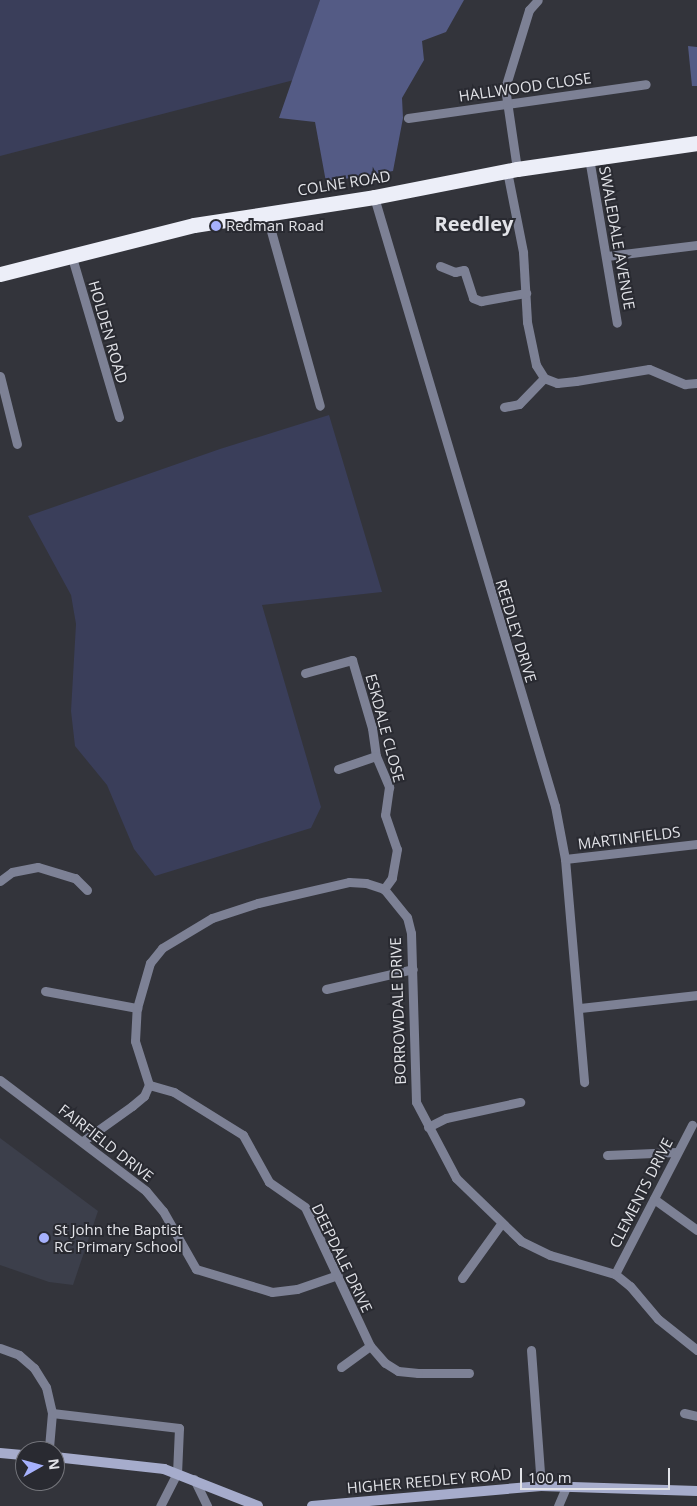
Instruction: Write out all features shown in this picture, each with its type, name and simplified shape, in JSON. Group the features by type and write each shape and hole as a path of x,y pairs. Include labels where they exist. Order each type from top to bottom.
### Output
{"highway":[{"name":"COLNE ROAD","path":"0,274 71,254 194,225 374,197 512,170 697,142"}],"street":[{"path":"538,0 528,10 505,88 512,170 523,252 527,322 536,365 544,378 557,383 649,369 686,384 697,383"},
{"name":"HALLWOOD CLOSE","path":"408,118 646,84"},
{"name":"SWALEDALE AVENUE","path":"589,158 617,324"},
{"name":"REEDLEY DRIVE","path":"374,197 442,432 555,806 565,859 580,1008 584,1082"},
{"path":"266,213 320,406"},
{"path":"607,256 697,244"},
{"name":"HOLDEN ROAD","path":"71,254 119,418"},
{"path":"440,266 455,272 464,270 473,298 482,301 526,293"},
{"path":"0,376 17,444"},
{"path":"504,407 520,404 544,378"},
{"name":"ESKDALE CLOSE","path":"305,673 352,660 372,728 376,756 389,787 386,815 397,849 394,871 384,889"},
{"path":"338,769 376,756"},
{"name":"MARTINFIELDS","path":"565,859 697,844"},
{"path":"0,881 12,872 38,866 67,874 87,890"},
{"path":"82,1141 144,1096 149,1085 135,1041 137,1008 150,963 162,948 212,918 258,903 349,882 384,889"},
{"name":"BORROWDALE DRIVE","path":"384,889 407,917 413,969 414,1088 428,1127 456,1178 501,1224 521,1241 550,1255 615,1274"},
{"path":"326,989 413,969"},
{"path":"45,991 137,1008"},
{"path":"580,1008 697,996"},
{"name":"FAIRFIELD DRIVE","path":"0,1080 146,1191 163,1211 196,1269 272,1292 297,1289 338,1275"},
{"name":"DEEPDALE DRIVE","path":"149,1085 174,1092 243,1135 269,1182 305,1207 370,1346 385,1363 398,1370 469,1373"},
{"path":"428,1127 446,1118 520,1102"},
{"name":"CLEMENTS DRIVE","path":"615,1274 692,1125"},
{"path":"607,1155 677,1152"},
{"path":"654,1199 697,1230"},
{"path":"462,1278 501,1224"},
{"path":"615,1274 658,1320 697,1350"},
{"path":"341,1367 370,1346"},
{"path":"0,1348 19,1355 34,1368 46,1387 52,1414 50,1441"},
{"path":"531,1350 540,1486"},
{"path":"684,1413 697,1416"},
{"path":"52,1414 179,1428 178,1474 160,1506"},
{"path":"0,1453 15,1454"},
{"path":"65,1458 164,1468 258,1506"},
{"path":"194,1479 206,1506"},
{"name":"HIGHER REEDLEY ROAD","path":"312,1506 540,1486 697,1491"},
{"path":"558,1506 566,1487"}],"shaded area":[{"path":"0,0 320,0 294,80 0,156"},
{"path":"320,0 464,0 446,32 422,41 424,60 402,98 403,118 393,171 326,182 315,122 279,118"},
{"path":"688,46 697,47 697,86 692,86"},
{"path":"329,415 382,592 262,605 321,807 311,828 155,876 134,849 107,785 75,746 71,711 76,624 71,595 28,516 220,449"},
{"name":"St John the Baptist RC Primary School","path":"0,1138 98,1211 73,1285 49,1282 0,1265"}],"place":[{"name":"Redman Road","path":"216,226"},
{"name":"St John the Baptist RC Primary School","path":"44,1238"}],"district":[{"name":"Reedley","path":"474,223"}]}
